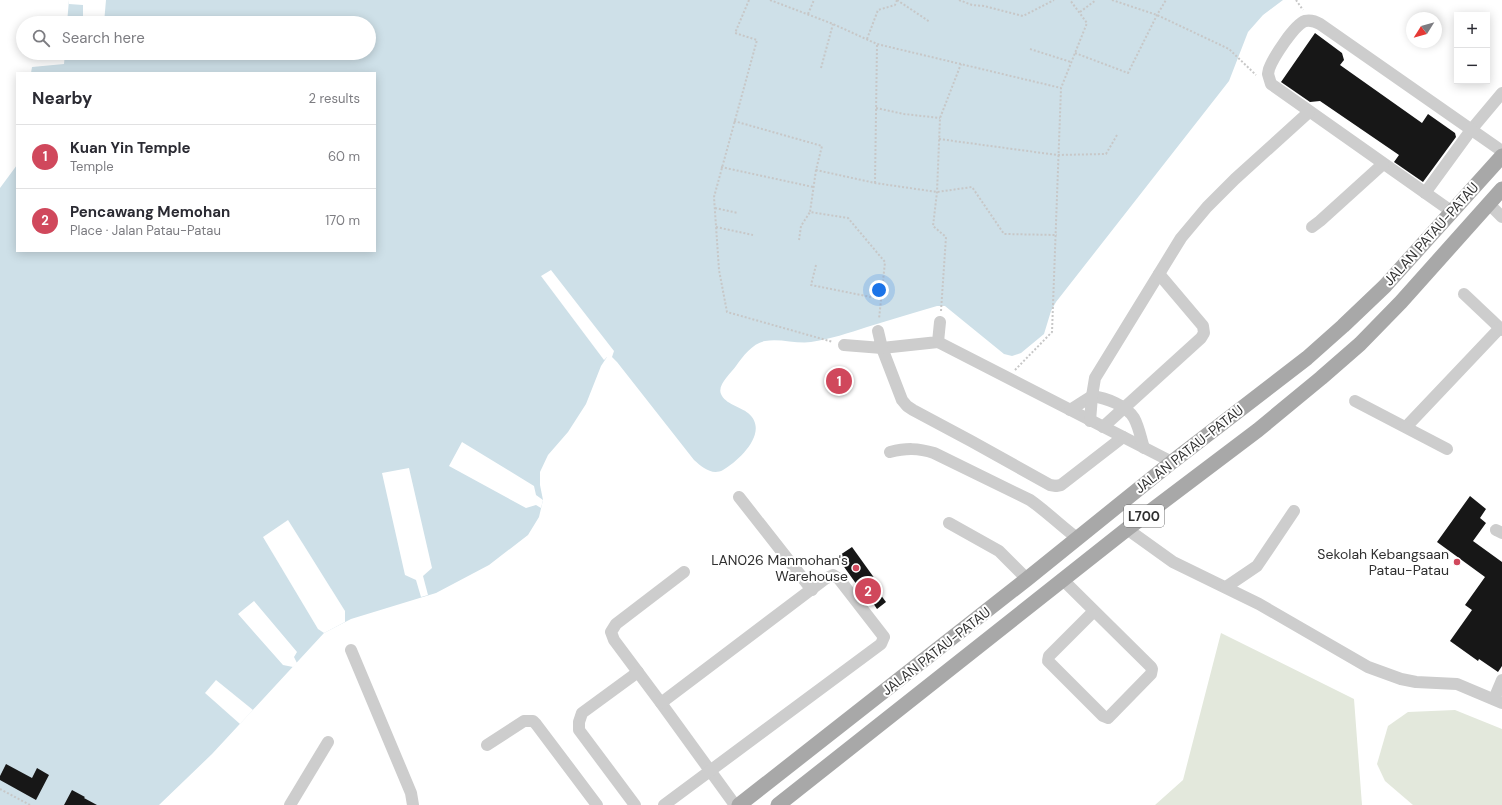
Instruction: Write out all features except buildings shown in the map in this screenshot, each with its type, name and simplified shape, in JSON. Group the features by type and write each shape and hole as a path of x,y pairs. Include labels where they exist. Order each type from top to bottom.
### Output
{"main road":[{"name":"JALAN PATAU-PATAU","path":"739,805 1027,579 1172,462 1307,358 1338,331 1384,286 1502,156"},
{"name":"JALAN PATAU-PATAU","path":"778,805 1127,529 1258,430 1360,344 1401,302 1502,189"}],"street":[{"path":"1451,212 1275,88 1269,80 1268,74 1271,64 1296,28 1305,21 1315,21 1502,151"},
{"path":"1424,193 1471,130 1502,93"},
{"path":"1090,420 1095,378 1182,238 1207,208 1235,179 1309,112"},
{"path":"1312,227 1383,164"},
{"path":"1488,204 1502,217"},
{"path":"1103,427 1201,338 1204,333 1203,326 1159,274"},
{"path":"1406,427 1501,329 1464,294"},
{"path":"938,342 940,322"},
{"path":"878,331 882,348 902,400 907,406 1050,485 1061,485 1123,438"},
{"path":"844,345 882,348 938,342 1172,462"},
{"path":"1070,410 1092,396 1102,398 1124,408 1134,417 1144,448"},
{"path":"1355,401 1447,449"},
{"path":"890,452 906,448 920,449 934,453 1030,500 1077,538"},
{"path":"740,497 812,590"},
{"path":"1226,587 1257,566 1294,511"},
{"path":"949,523 999,551 1027,579"},
{"path":"1127,529 1173,562 1259,604 1368,667 1401,679 1416,682 1457,684 1498,701 1502,680"},
{"path":"684,572 616,624 612,632 614,640 735,805"},
{"path":"661,703 825,579 833,575 839,579 884,637 881,644 664,805"},
{"path":"1062,580 1094,611 1152,669 1151,674 1108,718 1103,716 1048,661 1049,656 1094,611"},
{"path":"351,650 411,793 413,805"},
{"path":"635,805 579,730 579,722 582,713 638,672"},
{"path":"487,745 524,721 533,721 597,805"},
{"path":"290,805 328,742"}],"path":[{"path":"749,0 735,33 757,40 714,196 719,270 727,312 844,345"},
{"path":"770,0 833,24 877,44 1061,88"},
{"path":"808,14 814,0"},
{"path":"867,39 878,10 895,5 897,0 930,22"},
{"path":"959,0 972,5 984,6 1023,16 1054,0"},
{"path":"1007,378 1052,332 1061,88 1087,23 1070,0"},
{"path":"1080,12 1096,0"},
{"path":"1112,0 1157,15 1229,49 1255,75 1269,80"},
{"path":"1075,53 1128,73 1166,0"},
{"path":"821,68 833,24"},
{"path":"875,183 877,44"},
{"path":"1030,49 1071,62"},
{"path":"940,322 946,237 933,226 938,139 940,118 961,64"},
{"path":"876,108 904,114 940,118"},
{"path":"734,121 822,146 816,170 810,212 801,226 799,240"},
{"path":"938,139 1058,155 1106,154 1117,135"},
{"path":"721,167 813,187"},
{"path":"816,170 875,183 936,192 972,187 1004,234 1056,235"},
{"path":"715,208 738,213"},
{"path":"810,212 848,218 885,262 878,331"},
{"path":"716,227 753,235"},
{"path":"816,265 811,285 881,300"},
{"path":"0,789 30,805"}],"shaded area":[{"path":"69,0 1283,0 1263,15 1248,32 1229,81 1056,302 1051,311 1044,334 1021,353 1012,356 1004,354 945,306 937,306 818,341 800,342 770,340 761,342 752,347 742,358 725,379 720,390 723,397 729,403 748,413 754,420 756,428 750,444 744,452 730,465 719,472 707,470 694,460 617,362 612,357 607,357 601,366 586,404 568,432 548,455 540,472 540,485 543,500 539,517 528,535 489,565 436,593 351,619 324,633 212,754 159,805 0,805 0,188 16,166 16,252 376,252 376,72 31,72 32,67 64,64 64,60 376,60 376,16 68,16"},
{"path":"1221,633 1354,699 1362,805 1155,805 1183,780"},
{"path":"1455,710 1502,729 1502,805 1413,805 1385,781 1377,764 1388,726 1408,712"}],"pier":[{"path":"69,0 106,0 105,16 83,16 83,5 69,4"},
{"path":"551,270 614,351 612,357 607,357 604,360 541,276"},
{"path":"462,442 534,486 536,495 543,500 541,508 536,505 526,508 449,466"},
{"path":"409,468 432,568 423,576 428,595 421,597 416,580 405,575 382,473"},
{"path":"288,520 345,611 345,622 324,633 318,629 263,537"},
{"path":"254,601 297,652 294,657 297,663 293,667 283,665 238,614"},
{"path":"216,680 253,710 240,724 205,693"}],"place":[{"name":"Kuan Yin Temple","path":"839,381"},
{"name":"Sekolah Kebangsaan Patau-Patau","path":"1457,562"},
{"name":"LAN026 Manmohan's Warehouse","path":"856,568"},
{"name":"Pencawang Memohan","path":"868,591"}]}
